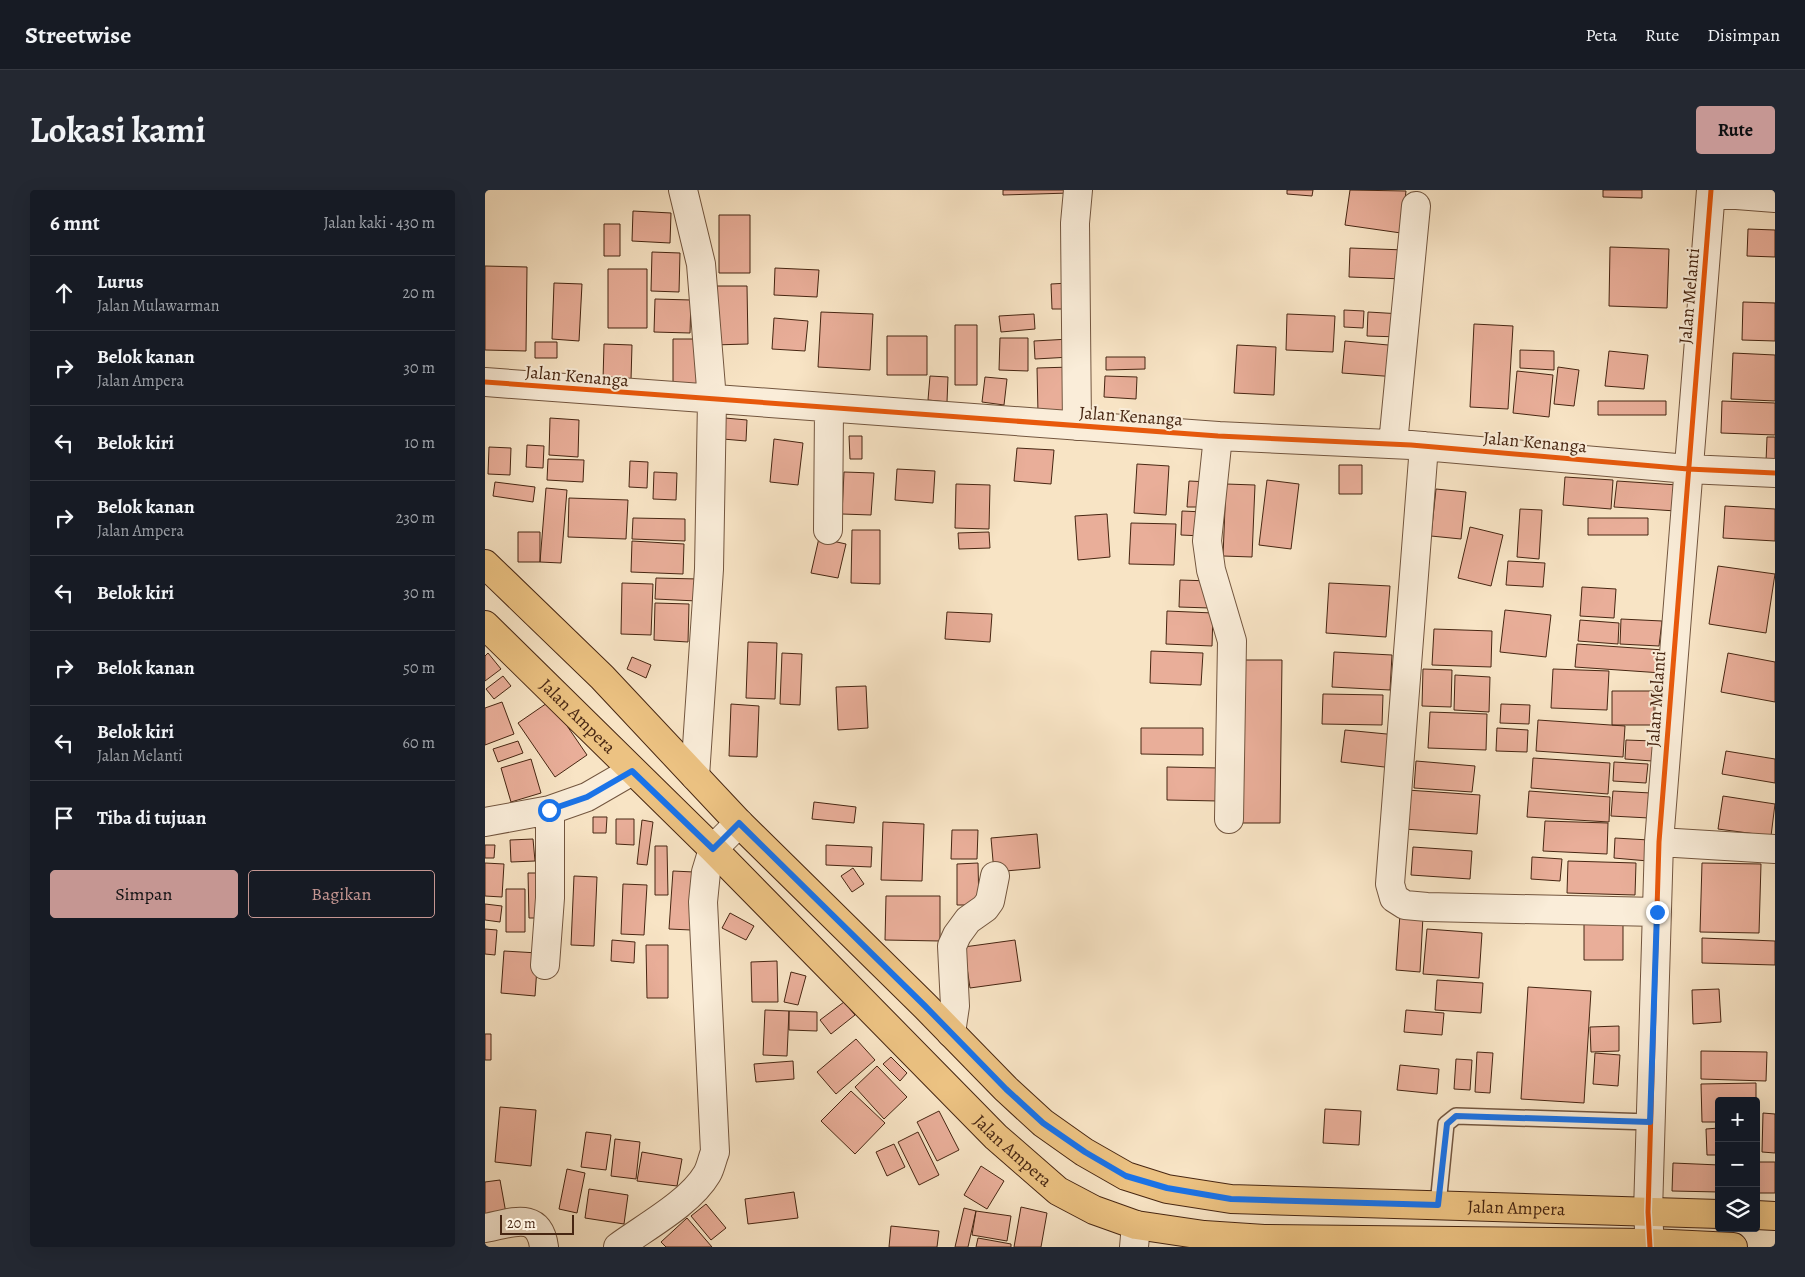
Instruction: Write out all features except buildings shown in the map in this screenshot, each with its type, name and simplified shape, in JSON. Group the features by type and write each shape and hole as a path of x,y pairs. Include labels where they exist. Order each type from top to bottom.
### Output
{"main road":[{"name":"Jalan Ampera","path":"485,564 601,677 739,823 1006,1089 1043,1123 1085,1152 1126,1176 1167,1188 1231,1199 1715,1214"},
{"name":"Jalan Ampera","path":"485,625 713,849 996,1137 1059,1191 1135,1236 1204,1235 1277,1243 1733,1247"},
{"path":"1760,1215 1775,1216"}],"street":[{"path":"683,190 701,264 712,400 709,569 695,776"},
{"path":"1077,426 1075,223 1078,190"},
{"path":"1711,191 1775,198"},
{"name":"Jalan Melanti","path":"1650,1245 1648,1212 1650,1122 1659,842 1711,191"},
{"path":"1393,444 1416,206"},
{"name":"Jalan Kenanga","path":"485,382 829,409 1218,436 1424,446 1688,468 1775,473"},
{"path":"828,530 829,409"},
{"path":"1218,436 1207,542 1211,570 1232,641 1229,819"},
{"path":"1424,446 1390,884 1394,898 1405,905 1427,907 1657,912"},
{"path":"485,822 549,810 587,797 632,771"},
{"path":"545,966 550,898 549,810"},
{"path":"618,1247 684,1199 698,1186 708,1173 715,1152 703,902 706,872 713,849 739,823"},
{"path":"1659,842 1775,849"},
{"path":"951,1033 955,1006 952,946 957,935 968,920 985,908 989,901 995,876"},
{"path":"485,1228 525,1221 535,1225 541,1232 544,1247"}],"lane":[{"path":"1438,1205 1447,1124 1456,1116 1650,1122"}],"cycle path":[{"path":"1650,1247 1648,1212 1659,842 1711,190"},
{"path":"485,382 1218,436 1411,445 1688,469 1775,473"}],"route":[{"path":"549,810 587,797 632,771 713,849 739,823 925,1006 1006,1089 1043,1123 1085,1152 1126,1176 1167,1188 1231,1199 1438,1205 1447,1124 1456,1116 1650,1122 1657,912"}]}
